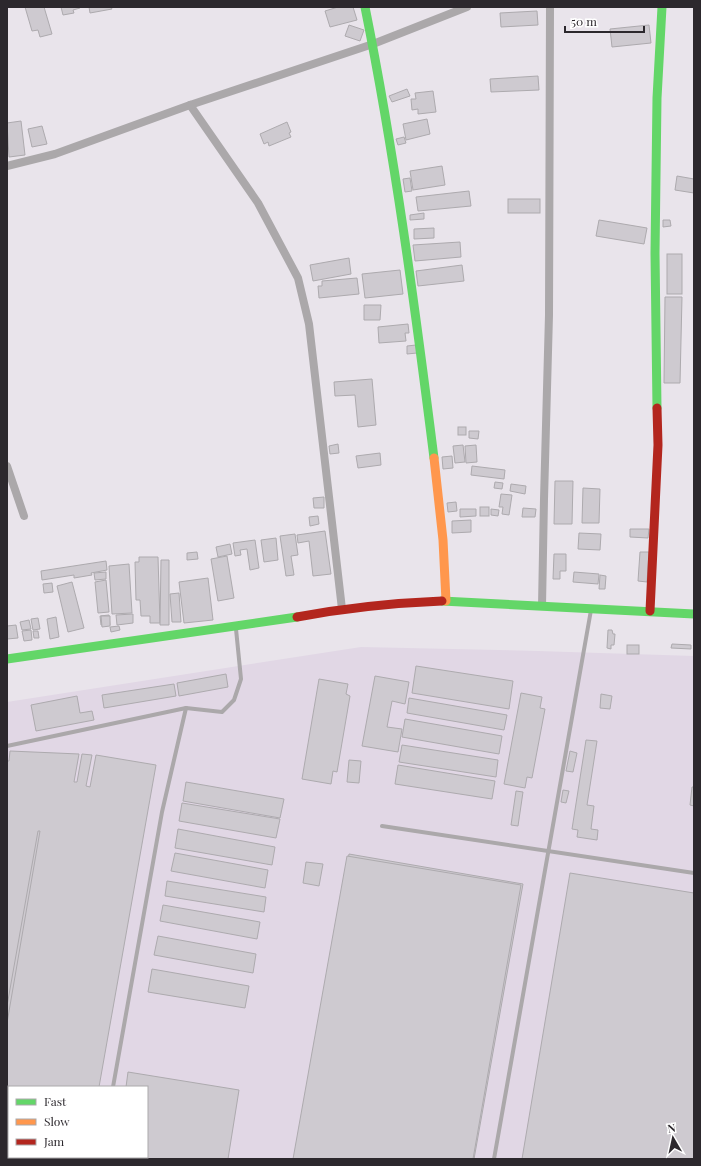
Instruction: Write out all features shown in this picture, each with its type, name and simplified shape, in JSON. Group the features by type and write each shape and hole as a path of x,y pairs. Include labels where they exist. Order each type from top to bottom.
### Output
{"street":[{"path":"365,7 381,84 411,284 434,465 445,567 446,601"},
{"path":"7,166 55,154 190,105 373,44 450,10 468,7"},
{"path":"542,606 549,315 550,7"},
{"path":"650,611 658,445 655,253 657,98 662,7"},
{"path":"190,105 258,203 298,278 309,324 342,609"},
{"path":"7,466 24,516"},
{"path":"7,659 278,621 342,609 416,602 446,601 694,614"}],"lane":[{"path":"494,1159 591,609"},
{"path":"7,746 186,708 222,712 234,700 241,679 236,626"},
{"path":"113,1086 162,812 186,708"},
{"path":"382,826 694,873"}],"shaded area":[{"path":"361,647 694,656 694,1159 7,1159 7,702"}],"building":[{"path":"25,7 44,7 52,34 40,37 38,30 32,31"},
{"path":"61,7 80,8 73,10 74,13 63,15"},
{"path":"89,7 111,7 112,9 90,13"},
{"path":"338,7 353,7 357,20 330,27 325,11"},
{"path":"537,11 538,25 501,27 500,13"},
{"path":"349,25 364,30 360,41 345,36"},
{"path":"649,25 651,43 612,47 610,29"},
{"path":"538,76 539,90 491,92 490,79"},
{"path":"407,89 410,96 392,102 389,96"},
{"path":"433,91 436,112 418,114 418,109 412,110 411,99 416,99 415,93"},
{"path":"427,119 430,134 406,140 403,124"},
{"path":"21,121 25,155 9,157 7,123"},
{"path":"287,122 291,132 289,133 291,137 269,146 268,142 264,144 260,134"},
{"path":"42,126 47,144 32,147 28,129"},
{"path":"404,137 406,143 398,145 396,139"},
{"path":"442,166 445,185 413,190 410,171"},
{"path":"677,176 694,179 694,193 675,190"},
{"path":"410,178 412,191 405,192 403,179"},
{"path":"469,191 471,206 418,211 416,197"},
{"path":"508,199 540,199 540,213 508,213"},
{"path":"424,213 424,219 410,220 410,215"},
{"path":"599,220 647,228 644,244 596,236"},
{"path":"663,220 670,220 671,226 663,227"},
{"path":"434,228 434,238 414,239 414,229"},
{"path":"460,242 461,257 415,261 413,245"},
{"path":"667,254 682,254 682,294 667,294"},
{"path":"349,258 351,274 313,281 310,265"},
{"path":"462,265 464,281 418,286 416,271"},
{"path":"400,270 403,294 365,298 362,274"},
{"path":"357,278 359,294 319,298 318,286 322,286 322,281"},
{"path":"665,297 682,297 680,383 664,383"},
{"path":"364,305 381,305 380,320 364,320"},
{"path":"408,324 409,333 405,333 406,341 379,343 378,327"},
{"path":"416,345 417,353 407,354 407,346"},
{"path":"372,379 376,425 358,427 355,395 335,396 334,382"},
{"path":"458,427 466,427 466,435 458,435"},
{"path":"469,431 479,431 478,439 469,438"},
{"path":"338,444 339,453 330,454 329,446"},
{"path":"463,445 465,462 455,463 453,446"},
{"path":"476,445 477,462 466,463 465,446"},
{"path":"380,453 381,465 358,468 356,456"},
{"path":"452,456 453,468 443,469 442,457"},
{"path":"472,466 505,470 504,479 471,475"},
{"path":"555,481 573,481 572,524 554,524"},
{"path":"495,482 503,483 502,489 494,488"},
{"path":"511,484 526,486 525,494 510,491"},
{"path":"583,488 600,489 599,523 582,523"},
{"path":"501,494 512,495 509,515 502,514 503,507 499,507"},
{"path":"324,497 324,508 314,508 313,498"},
{"path":"456,502 457,511 448,512 447,503"},
{"path":"480,507 489,507 489,516 480,516"},
{"path":"523,508 536,509 535,517 522,517"},
{"path":"460,509 476,509 476,516 460,517"},
{"path":"491,509 499,510 498,516 491,515"},
{"path":"318,516 319,524 310,526 309,517"},
{"path":"471,520 471,532 452,533 452,521"},
{"path":"630,529 649,529 648,538 630,537"},
{"path":"325,531 331,574 313,576 309,541 298,543 297,535"},
{"path":"579,533 601,534 600,550 578,549"},
{"path":"295,534 298,555 291,556 294,575 286,576 280,536"},
{"path":"276,538 278,560 264,562 261,540"},
{"path":"255,540 259,568 250,570 247,549 240,550 241,555 235,556 233,543"},
{"path":"230,544 232,554 218,557 216,547"},
{"path":"197,552 198,559 187,560 187,553"},
{"path":"640,552 649,552 647,582 638,581"},
{"path":"554,554 566,554 566,571 560,571 560,579 553,579"},
{"path":"227,556 234,598 218,601 211,559"},
{"path":"139,557 158,557 160,623 150,623 150,616 141,616 140,600 136,600 135,562 139,562"},
{"path":"161,560 169,560 169,625 160,625"},
{"path":"106,561 107,570 91,573 92,575 74,578 74,575 42,580 41,571"},
{"path":"129,564 132,613 112,614 109,566"},
{"path":"106,572 106,579 95,580 94,573"},
{"path":"574,572 599,574 598,584 573,582"},
{"path":"600,575 606,576 605,589 599,589"},
{"path":"208,578 213,620 184,623 179,582"},
{"path":"106,580 109,612 98,613 95,582"},
{"path":"72,582 84,628 68,632 57,586"},
{"path":"52,583 53,592 44,593 43,584"},
{"path":"179,593 181,622 172,622 170,594"},
{"path":"133,614 133,623 117,625 116,615"},
{"path":"109,615 110,625 101,625 100,616"},
{"path":"101,616 110,616 110,626 102,627"},
{"path":"56,617 59,637 50,639 47,619"},
{"path":"38,618 40,629 33,630 31,619"},
{"path":"29,620 31,629 22,630 20,622"},
{"path":"16,625 18,638 7,639 7,626"},
{"path":"119,626 120,630 111,632 110,627"},
{"path":"31,630 32,640 24,641 22,631"},
{"path":"608,630 612,630 613,634 615,634 614,645 611,645 611,649 607,648"},
{"path":"33,631 38,631 39,638 34,638"},
{"path":"672,644 691,645 691,649 671,648"},
{"path":"627,645 639,645 639,654 627,654"},
{"path":"416,666 513,681 509,709 412,693"},
{"path":"226,674 228,687 179,696 177,683"},
{"path":"375,676 409,682 405,704 392,701 387,727 402,729 398,752 362,746"},
{"path":"319,679 348,684 346,694 350,696 337,772 333,771 331,784 302,779"},
{"path":"174,684 176,696 104,708 102,695"},
{"path":"521,693 542,697 540,708 545,709 532,778 527,777 525,788 504,784"},
{"path":"601,694 612,696 610,709 600,708"},
{"path":"77,696 80,713 92,711 94,720 36,731 31,705"},
{"path":"409,698 507,715 504,730 407,713"},
{"path":"405,719 502,736 499,754 402,737"},
{"path":"586,740 597,741 587,805 594,806 591,829 598,830 597,840 577,837 578,830 572,829"},
{"path":"402,745 498,760 496,777 399,762"},
{"path":"10,751 79,754 74,782 77,782 82,754 92,755 86,786 90,787 96,755 156,765 99,1086 8,1086 8,1158 86,1159 7,1159 7,761 9,761"},
{"path":"570,751 577,753 573,772 566,771"},
{"path":"349,760 361,761 359,783 347,782"},
{"path":"398,765 495,781 492,799 395,784"},
{"path":"186,782 284,799 280,818 183,801"},
{"path":"692,787 694,787 694,806 690,805"},
{"path":"563,790 569,791 566,803 561,802"},
{"path":"516,791 523,792 518,826 511,825"},
{"path":"182,803 280,819 276,838 179,821"},
{"path":"178,829 275,847 272,865 175,848"},
{"path":"38,831 40,831 7,1023 7,1006"},
{"path":"175,853 268,870 265,888 171,871"},
{"path":"349,854 523,884 474,1159 295,1159"},
{"path":"347,856 521,885 473,1159 293,1159"},
{"path":"306,862 323,864 319,886 303,883"},
{"path":"570,873 694,893 694,1159 522,1159"},
{"path":"167,881 266,897 264,912 165,896"},
{"path":"163,905 260,922 257,939 160,921"},
{"path":"158,936 256,954 253,973 154,955"},
{"path":"152,969 249,986 245,1008 148,992"},
{"path":"128,1072 239,1090 228,1159 113,1159 148,1158 148,1086 126,1086"}],"traffic: fast":[{"path":"365,7 395,175 412,288 434,458"},
{"path":"657,408 655,253 657,98 662,7"},
{"path":"442,601 694,614"},
{"path":"7,659 297,617"}],"traffic: slow":[{"path":"434,458 443,540 446,601"}],"traffic: jam":[{"path":"650,611 658,445 657,408"},
{"path":"297,617 369,606 442,601"}]}
